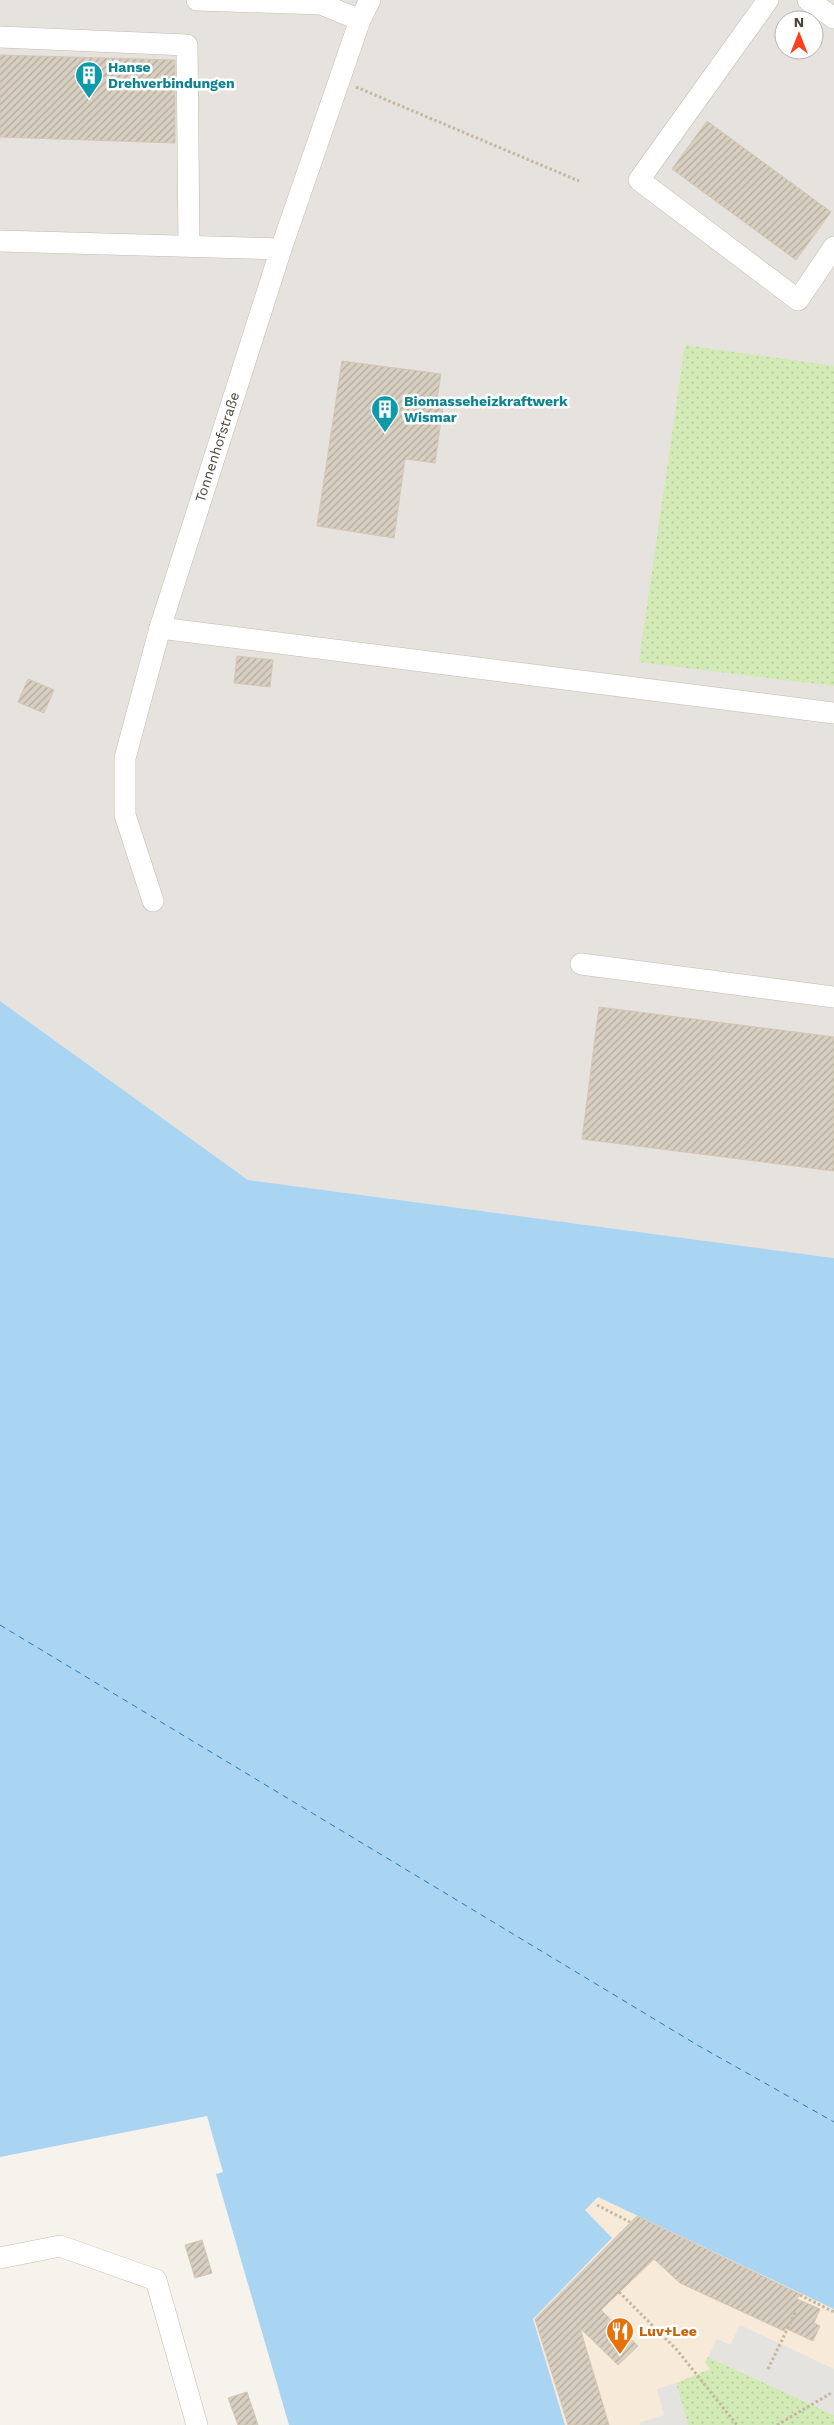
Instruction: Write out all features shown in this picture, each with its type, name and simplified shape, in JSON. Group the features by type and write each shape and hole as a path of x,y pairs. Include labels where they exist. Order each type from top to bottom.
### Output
{"lane":[{"path":"197,0 321,4 360,20"},
{"name":"Tonnenhofstraße","path":"153,902 125,815 125,765 160,628 281,249 360,20 370,0"},
{"path":"768,0 639,180 798,300 834,247"},
{"path":"808,0 834,18"},
{"path":"0,38 187,45 189,246"},
{"path":"0,241 281,249"},
{"path":"160,628 834,713"},
{"path":"581,964 834,997"},
{"path":"0,2258 60,2246 156,2280 197,2425"}],"path":[{"path":"339,80 579,181"},
{"path":"597,2205 630,2222"},
{"path":"619,2292 677,2350 737,2425"},
{"path":"800,2295 803,2300 834,2312"},
{"path":"768,2369 796,2311"},
{"path":"777,2425 833,2392"}],"shaded area":[{"path":"0,0 834,0 834,1258 248,1180 0,1001"},
{"path":"598,2197 834,2309 834,2425 565,2425 533,2319 612,2238 585,2210"},
{"path":"740,2325 834,2369 834,2415 708,2357 717,2339 730,2345"},
{"path":"676,2383 688,2425 640,2425 640,2422 664,2415 657,2389"}],"green space":[{"path":"685,345 834,366 834,686 639,662"},
{"path":"708,2357 834,2415 834,2425 688,2425 676,2383 710,2369 705,2362"}],"water":[{"path":"0,1001 248,1180 834,1258 834,2309 598,2197 585,2210 612,2238 533,2319 565,2425 289,2425 216,2174 223,2172 207,2116 0,2157"}],"building":[{"name":"Hanse Drehverbindungen","path":"0,55 175,60 175,143 0,137"},
{"path":"707,121 831,212 796,260 672,169"},
{"name":"Biomasseheizkraftwerk Wismar","path":"342,361 441,374 436,405 443,406 435,463 405,459 394,538 317,526"},
{"path":"237,656 273,660 270,687 234,683"},
{"path":"28,679 54,690 44,713 18,702"},
{"path":"599,1007 834,1037 834,1171 582,1139"},
{"path":"637,2216 800,2294 797,2299 820,2309 814,2323 820,2326 813,2341 785,2328 784,2331 680,2283 654,2259 601,2310 638,2346 618,2365 580,2328 609,2425 568,2425 535,2319"},
{"path":"202,2240 212,2273 195,2278 185,2245"},
{"path":"247,2392 258,2425 238,2425 228,2398"}],"ferry route":[{"path":"0,1625 699,2046 834,2122"}],"place":[{"name":"Hanse Drehverbindungen","path":"89,99"},
{"name":"Biomasseheizkraftwerk Wismar","path":"385,433"},
{"name":"Luv+Lee","path":"620,2355"}]}
